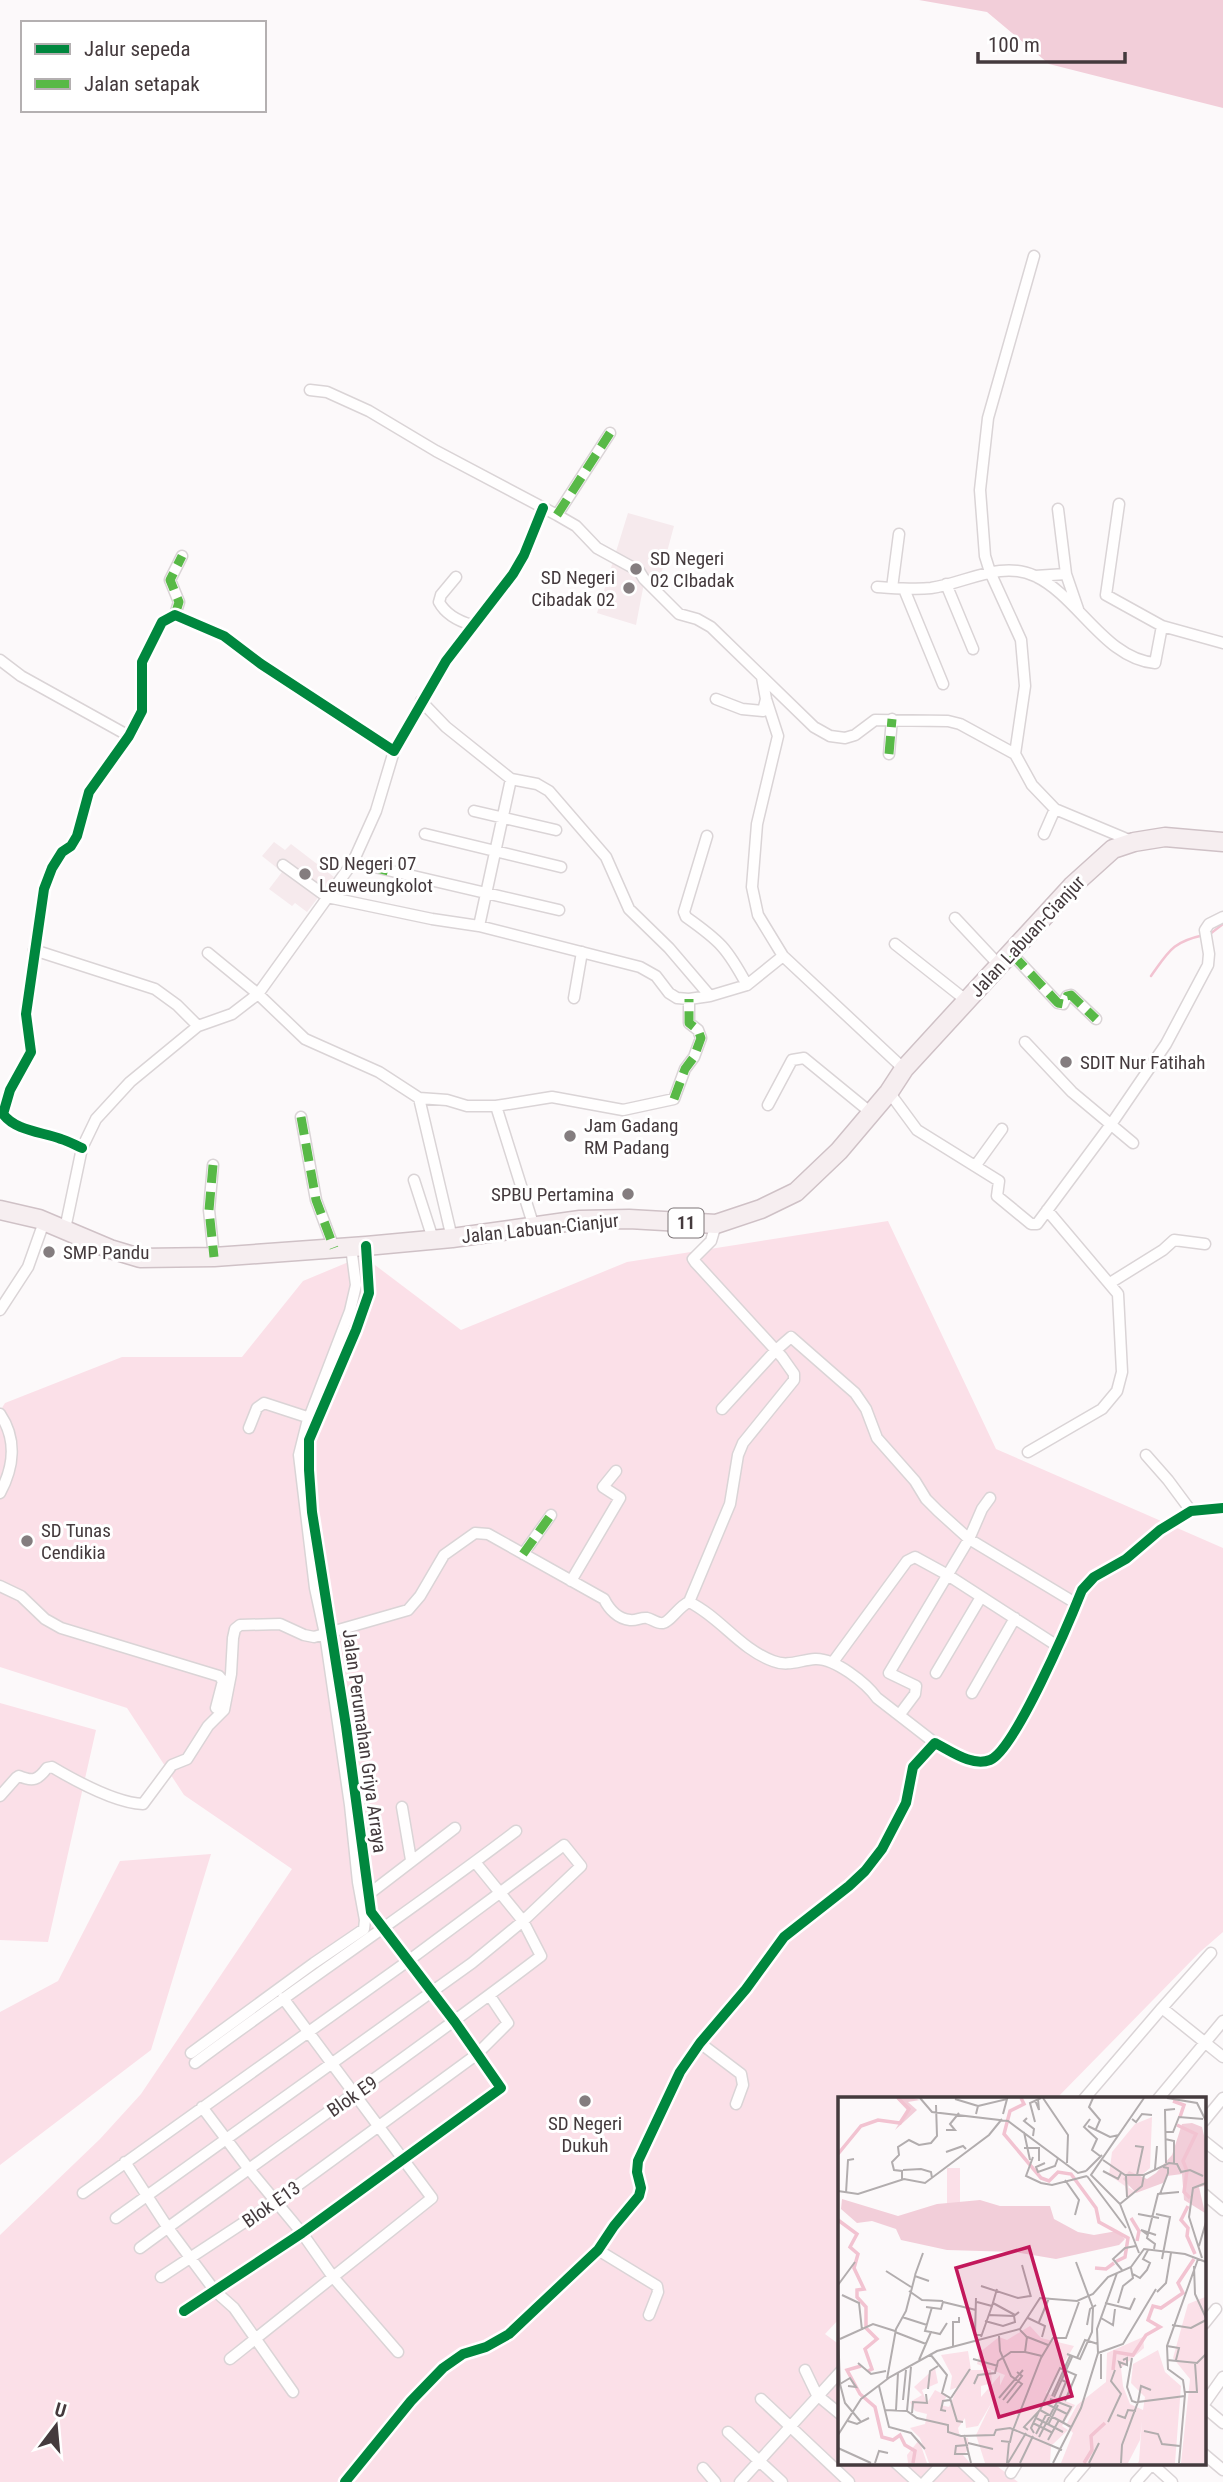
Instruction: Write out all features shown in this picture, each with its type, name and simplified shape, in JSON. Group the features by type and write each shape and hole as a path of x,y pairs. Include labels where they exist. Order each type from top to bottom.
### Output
{"highway":[{"name":"Jalan Labuan-Cianjur","path":"1,1212 44,1222 110,1249 140,1258 214,1257 350,1247 452,1238 580,1220 716,1224 761,1209 796,1192 839,1150 889,1092 904,1069 1094,864 1113,849 1165,837 1223,842"}],"street":[{"path":"1015,754 1025,686 1021,640 985,556 980,490 986,428 1034,256"},
{"path":"310,390 327,392 369,411 402,432 576,526 597,548 639,571 679,614 697,619 711,627 814,727 830,736 845,738 855,735 875,720 935,720 960,724 1015,754 1032,785 1055,809 1134,842"},
{"path":"556,515 610,433"},
{"path":"1119,504 1106,595 1162,626 1223,643"},
{"path":"65,1230 82,1148 96,1119 130,1082 198,1026 232,1014 258,994 353,862 376,811 394,751 421,701 472,625 513,574 524,555 543,508"},
{"path":"1058,509 1066,574 1079,612"},
{"path":"892,588 899,534"},
{"path":"175,615 178,602 170,580 182,556"},
{"path":"877,587 930,588 990,572 1012,570 1035,576 1055,588 1120,649 1147,662 1155,663 1162,626"},
{"path":"1035,576 1066,574"},
{"path":"456,577 441,595 439,602 445,611 458,621 472,625"},
{"path":"946,584 973,649"},
{"path":"904,589 943,684"},
{"path":"82,1148 60,1138 27,1129 7,1119 3,1114 10,1090 31,1052 26,1014 44,889 52,868 77,836 89,792 129,736 142,711 142,662 162,621 175,615 225,636 261,664 394,751"},
{"path":"0,660 20,676 129,736"},
{"path":"762,676 778,736 757,824 752,887 758,915 783,956 904,1069"},
{"path":"716,699 749,711 763,711 766,699"},
{"path":"421,701 446,727 511,779 537,784 549,791 607,857 629,909 669,948 710,996"},
{"path":"889,754 892,719"},
{"path":"479,926 511,779"},
{"path":"1044,834 1055,809"},
{"path":"474,811 556,830"},
{"path":"425,834 561,867"},
{"path":"707,836 684,912 686,917 730,953 747,985"},
{"path":"353,862 559,910"},
{"path":"283,865 327,897 479,926 640,967 656,976 669,993 677,998 710,996 747,985 783,956"},
{"path":"889,1092 917,1130 999,1181 997,1196 1031,1224 1037,1224 1112,1123 1166,1044 1208,965 1206,934 1209,924 1223,917"},
{"path":"955,918 1058,1003 1063,1004 1067,996 1071,995 1096,1019"},
{"path":"895,944 967,1001"},
{"path":"34,950 155,989 177,1005 198,1026"},
{"path":"574,998 582,952"},
{"path":"208,953 258,994 305,1039 379,1072 419,1098 447,1100 467,1106 552,1097 623,1110 674,1099 701,1038 698,1030 689,1023 689,999"},
{"path":"1025,1041 1072,1092 1133,1143"},
{"path":"768,1105 792,1060 804,1058 870,1112"},
{"path":"419,1098 452,1238"},
{"path":"496,1105 534,1227"},
{"path":"250,1428 257,1408 264,1403 313,1419 350,1311 356,1285 350,1247 316,1200 301,1116"},
{"path":"976,1165 1002,1129"},
{"path":"213,1165 209,1210 214,1257"},
{"path":"414,1180 433,1239"},
{"path":"1028,1452 1102,1409 1117,1391 1122,1372 1118,1294 1047,1210"},
{"path":"0,1310 28,1268 44,1222"},
{"path":"0,1796 19,1776 33,1781 47,1768 52,1767 120,1799 142,1804 172,1765 187,1759 208,1726 224,1710 235,1629 240,1625 280,1624 314,1637 408,1610 420,1597 444,1555 475,1533 488,1534 604,1600 618,1616 633,1621 645,1617 660,1624 666,1622 682,1605 689,1602 730,1503 738,1455 743,1443 794,1380 790,1366 695,1262 694,1259 711,1241 716,1224"},
{"path":"1110,1283 1163,1250 1174,1240 1205,1244"},
{"name":"Jalan Perumahan Griya Arraya","path":"350,1247 369,1293 356,1330 313,1419 309,1440 310,1492 328,1633 343,1705 357,1801 365,1894 371,1912 455,2022 501,2088 402,2160"},
{"path":"722,1409 791,1337 846,1384 866,1409 877,1438 915,1480 926,1499 969,1539 1077,1604"},
{"path":"0,1415 7,1425 12,1446 10,1466 0,1493"},
{"path":"1146,1455 1191,1511"},
{"path":"571,1581 620,1498 603,1487 615,1471"},
{"path":"900,1714 915,1694 916,1686 889,1673 990,1499"},
{"path":"689,1602 755,1653 775,1662 787,1665 817,1659 833,1662 935,1743 981,1762 991,1760 1000,1753 1014,1732 1059,1647 1082,1590 1094,1577 1126,1559 1160,1530 1191,1511 1223,1508"},
{"path":"523,1554 551,1515"},
{"path":"833,1662 910,1558 919,1559 946,1574 1059,1647"},
{"path":"0,1586 21,1596 45,1619 61,1628 219,1676 223,1681 216,1708"},
{"path":"936,1673 981,1597"},
{"path":"972,1693 1015,1618"},
{"path":"328,1633 336,1718 365,1894 364,1929 314,1963 193,2058 411,1910 516,1831"},
{"path":"336,1718 343,1705"},
{"path":"345,2482 404,2410 443,2368 463,2354 486,2347 509,2334 598,2250 639,2196 641,2188 637,2172 638,2161 680,2072 784,1937 849,1886 882,1849 906,1803 913,1767 935,1743"},
{"path":"347,1787 357,1801"},
{"path":"402,1807 411,1860"},
{"path":"365,1894 455,1828"},
{"path":"83,2193 408,1961 564,1844 581,1866 523,1921 472,1963 116,2218"},
{"path":"475,1863 523,1921"},
{"name":"Blok E9","path":"141,2248 248,2168 455,2022 541,1956 523,1921"},
{"path":"1086,2097 1211,1953"},
{"name":"Blok E13","path":"161,2277 275,2202 476,2055 508,2023 490,1996"},
{"path":"230,2359 432,2198 283,1997"},
{"path":"1161,2008 1223,2057"},
{"path":"1160,2097 1223,2021"},
{"path":"700,2043 741,2074 743,2085 736,2104"},
{"path":"1206,2119 1221,2104"},
{"path":"202,2107 302,2233 333,2277 398,2351"},
{"path":"1206,2143 1223,2157"},
{"path":"184,2311 302,2233 402,2160"},
{"path":"125,2162 168,2228 215,2291 234,2308 293,2392"},
{"path":"1206,2196 1223,2210"},
{"path":"598,2250 657,2286 658,2292 649,2315"},
{"path":"1206,2321 1216,2309"},
{"path":"806,2370 817,2395 838,2412"},
{"path":"740,2482 838,2374"},
{"path":"1206,2402 1223,2377"},
{"path":"761,2399 849,2482"},
{"path":"1206,2407 1223,2423"},
{"path":"728,2432 782,2482"},
{"path":"1206,2457 1223,2470"},
{"path":"898,2464 917,2482"},
{"path":"925,2482 942,2464"},
{"path":"964,2464 983,2482"},
{"path":"1011,2473 1016,2464"},
{"path":"1070,2482 1085,2464"},
{"path":"1136,2482 1152,2464 1172,2482"},
{"path":"703,2468 715,2482"}],"shaded area":[{"path":"919,0 1223,0 1223,108 1049,64 987,12"},
{"name":"SD Negeri 02 CIbadak","path":"628,513 674,526 660,578 645,578 636,625 597,613"},
{"name":"SD Negeri 07 Leuweungkolot","path":"274,842 285,850 291,844 334,877 307,912 295,903 292,906 269,889 282,872 262,856"},
{"path":"888,1221 996,1449 1223,1548 1223,1932 1200,1952 1058,2097 838,2097 838,2320 825,2334 838,2344 838,2464 994,2464 1018,2482 0,2482 0,2235 100,2139 141,2094 292,1869 184,1795 127,1708 0,1667 0,1411 5,1403 122,1357 242,1357 303,1281 363,1256 461,1330 627,1262"},
{"path":"0,1703 96,1730 48,1942 0,1940"},
{"path":"211,1854 151,2050 0,2165 0,2012 58,1981 120,1861"}],"waterway":[{"path":"1210,934 1223,924"},
{"path":"1151,976 1178,944 1204,935"}],"marked path":[{"path":"557,515 610,433"},
{"path":"175,615 179,602 170,580 182,556"},
{"path":"889,754 892,719"},
{"path":"353,862 388,871"},
{"path":"1012,954 1058,1003 1063,1004 1067,996 1071,995 1096,1019"},
{"path":"674,1099 701,1038 698,1030 689,1023 689,999"},
{"path":"301,1117 316,1200 334,1248"},
{"path":"213,1165 209,1210 214,1257"},
{"path":"523,1554 551,1515"}],"cycle path":[{"path":"82,1148 22,1128 3,1114 10,1090 31,1052 26,1014 44,889 52,868 77,836 89,792 129,736 142,711 142,662 162,622 175,615 224,636 261,664 394,751 446,661 513,574 524,555 543,508"},
{"path":"184,2311 302,2233 501,2088 455,2022 371,1912 346,1726 312,1512 309,1470 309,1440 369,1293 366,1246"},
{"path":"345,2482 411,2401 443,2368 463,2354 486,2347 509,2334 598,2250 639,2196 641,2188 637,2172 638,2161 680,2072 784,1937 849,1886 882,1849 906,1803 913,1767 935,1743 969,1760 983,1762 1001,1751 1027,1710 1082,1590 1094,1577 1126,1559 1160,1530 1191,1511 1223,1508"}],"place":[{"name":"SD Negeri 02 CIbadak","path":"636,569"},
{"name":"SD Negeri Cibadak 02","path":"629,588"},
{"name":"SD Negeri 07 Leuweungkolot","path":"305,874"},
{"name":"SDIT Nur Fatihah","path":"1066,1062"},
{"name":"Jam Gadang RM Padang","path":"570,1136"},
{"name":"SPBU Pertamina","path":"628,1194"},
{"name":"SMP Pandu","path":"49,1252"},
{"name":"SD Tunas Cendikia","path":"27,1541"},
{"name":"SD Negeri Dukuh","path":"585,2101"}]}
